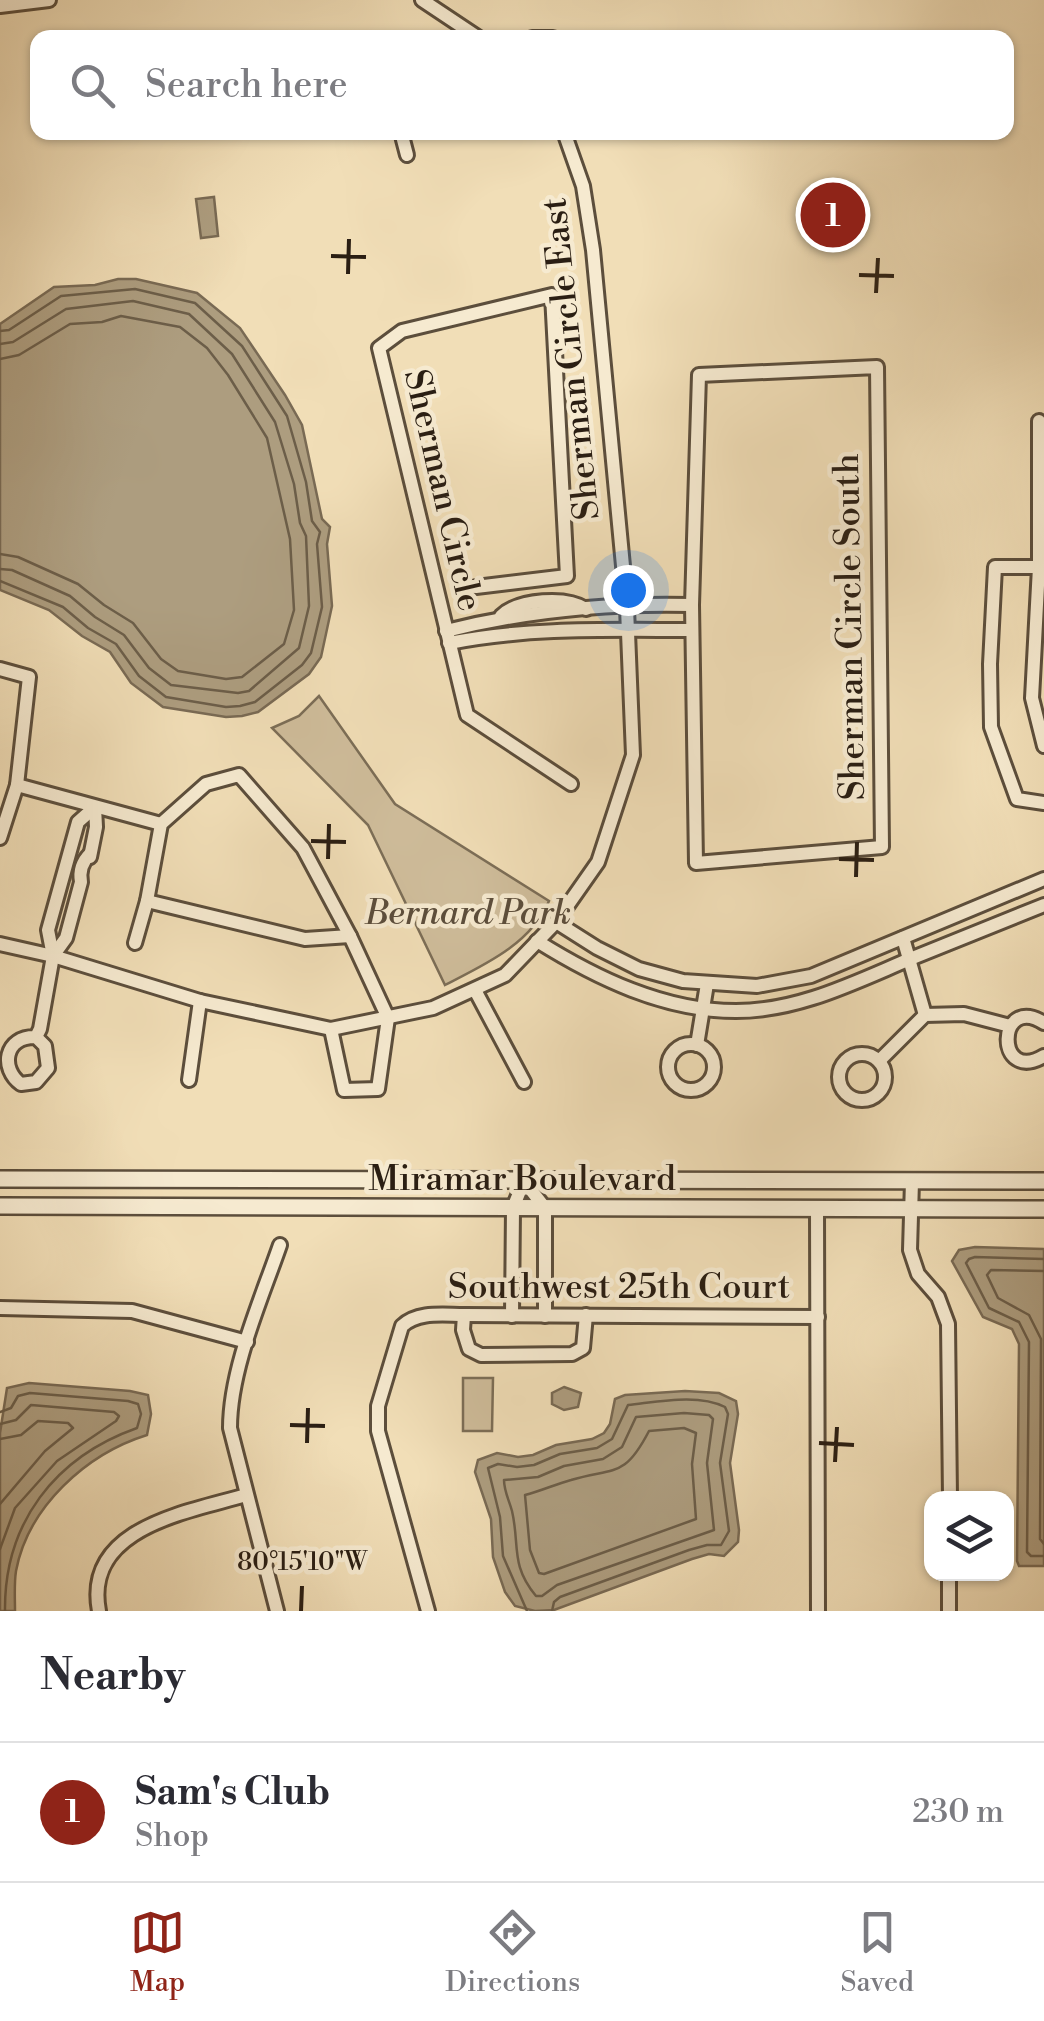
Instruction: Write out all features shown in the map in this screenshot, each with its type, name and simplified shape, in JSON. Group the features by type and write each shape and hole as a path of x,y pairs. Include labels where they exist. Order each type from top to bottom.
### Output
{"street":[{"path":"0,6 49,0"},
{"path":"428,1 468,30"},
{"path":"403,140 407,155"},
{"name":"Sherman Circle East","path":"556,922 598,862 633,755 628,629 593,250 583,186 567,140"},
{"name":"Sherman Circle","path":"476,587 567,576 552,295 402,332 379,348 466,714 571,784"},
{"name":"Sherman Circle South","path":"876,367 882,848 696,863 692,605 700,375 876,367"},
{"path":"1039,422 1039,567 1032,698 1044,746"},
{"path":"1039,567 995,567 991,727 1017,798 1044,803"},
{"path":"500,618 508,610 523,605 572,602 588,610"},
{"path":"448,637 500,618 692,605"},
{"path":"549,613 551,632"},
{"path":"448,637 692,630"},
{"path":"0,669 28,677 17,785 0,838"},
{"path":"135,943 161,824 206,784 239,775 303,848 388,1018 378,1089 344,1090 331,1029"},
{"path":"17,785 161,824"},
{"path":"53,956 66,938 81,882 88,875 96,827 95,807"},
{"path":"36,1038 53,956 48,930 78,822 95,807"},
{"path":"63,876 81,882"},
{"path":"0,944 53,956 200,1002 331,1029 433,1008 474,990 505,975 556,922 638,969 708,984 756,986 810,976 1044,878"},
{"path":"147,900 305,939 350,936"},
{"path":"537,941 590,974 632,990 734,1011 802,1002 849,986 1044,905"},
{"path":"903,938 925,1015"},
{"path":"696,1046 708,984"},
{"path":"474,990 524,1082"},
{"path":"189,1080 200,1002"},
{"path":"878,1061 925,1015 964,1014 1010,1026 1029,1016 1044,1022"},
{"path":"1010,1026 1006,1040 1016,1058 1029,1062 1044,1056"},
{"name":"Miramar Boulevard","path":"0,1179 1044,1181"},
{"path":"512,1316 513,1208 524,1180"},
{"path":"524,1180 545,1208 545,1316"},
{"path":"912,1181 910,1250 918,1274 938,1298 948,1324 950,1491"},
{"name":"Miramar Boulevard","path":"0,1206 1044,1209"},
{"path":"810,1611 821,1610 817,1208"},
{"path":"277,1611 230,1428 230,1412 247,1342 280,1245"},
{"path":"0,1308 132,1311 247,1342"},
{"path":"464,1315 469,1349 481,1355 572,1354 583,1348 586,1315"},
{"name":"Southwest 25th Court","path":"428,1611 378,1431 378,1406 402,1326 420,1316 464,1315 818,1317"},
{"path":"98,1607 100,1582 108,1561 126,1538 150,1523 246,1495"},
{"path":"949,1581 949,1611"}],"green space":[{"name":"Bernard Park","path":"319,696 395,804 549,901 518,941 445,985 368,825 272,728 299,716"},
{"path":"463,1378 493,1378 492,1431 463,1431"}],"water":[{"path":"214,197 218,236 201,238 196,199"},
{"path":"136,279 197,293 240,328 302,425 322,519 330,527 327,544 332,606 321,657 309,674 258,712 226,717 163,707 131,683 110,652 49,610 0,590 0,324 54,287 95,285"},
{"path":"1044,1249 1044,1566 1019,1566 1017,1561 1019,1344 1012,1329 983,1317 952,1261 959,1250"},
{"path":"29,1383 148,1395 151,1414 147,1435 102,1455 63,1486 47,1505 23,1548 15,1576 15,1611 0,1611 0,1433 7,1388"},
{"path":"564,1387 581,1393 578,1407 564,1410 552,1404 552,1393"},
{"path":"685,1391 719,1393 736,1401 738,1414 730,1463 738,1542 724,1556 709,1554 692,1559 554,1610 515,1606 505,1592 493,1557 491,1519 475,1472 478,1460 497,1453 533,1455 556,1445 592,1439 604,1433 610,1424 615,1399"}],"place":[{"name":"Sam's Club","path":"833,215"}]}
